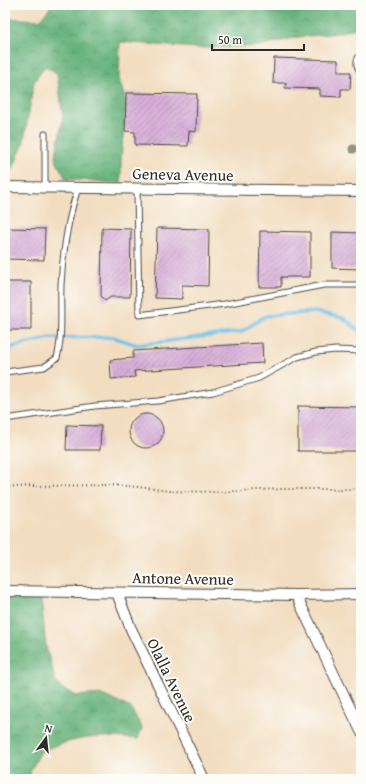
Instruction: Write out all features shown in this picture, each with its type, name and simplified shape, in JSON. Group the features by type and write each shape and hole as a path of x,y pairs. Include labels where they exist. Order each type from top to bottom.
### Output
{"street":[{"name":"Geneva Avenue","path":"5,187 361,191"},
{"name":"Antone Avenue","path":"5,591 296,595 361,594"},
{"name":"Olalla Avenue","path":"117,593 131,630 204,779"},
{"path":"296,595 361,731"}],"lane":[{"path":"361,53 356,64 361,72"},
{"path":"45,134 45,187"},
{"path":"5,372 44,367 57,358 60,344 64,248 70,212 78,188"},
{"path":"137,188 139,315 225,304 324,285 361,285"},
{"path":"5,419 95,406 158,402 213,392 259,378 298,357 316,352 361,350"}],"path":[{"path":"5,488 31,486 112,485 138,486 170,491 216,492 281,489 361,489"}],"green space":[{"path":"52,5 361,5 361,26 338,33 298,37 258,46 196,48 120,42 119,79 126,102 121,160 121,183 66,179 55,159 63,117 57,73 45,66 34,82 23,145 12,171 5,172 5,18 40,20"},
{"path":"5,597 41,598 46,647 55,679 61,688 76,696 100,694 131,708 142,728 138,739 95,737 64,743 41,751 30,772 30,779 5,779"}],"building":[{"path":"274,58 338,60 338,72 351,72 350,89 341,89 341,97 320,96 320,89 285,88 286,83 273,83"},
{"path":"126,93 197,94 196,132 189,131 188,146 135,145 135,132 125,131"},
{"path":"7,228 45,229 44,260 6,259"},
{"path":"102,228 131,229 130,297 111,297 105,301 101,296"},
{"path":"157,228 209,229 208,286 182,285 182,299 155,298"},
{"path":"260,231 310,232 310,277 281,277 281,287 259,287"},
{"path":"332,232 361,233 361,269 332,268"},
{"path":"5,282 31,282 31,330 5,330"},
{"path":"262,343 263,363 134,371 135,377 111,379 110,360 133,358 133,351"},
{"path":"298,406 361,407 361,451 298,451"},
{"path":"149,414 156,416 161,421 163,431 161,441 156,446 143,448 136,446 131,441 129,428 131,421 136,416"},
{"path":"67,425 101,426 100,450 66,450"}],"waterway":[{"path":"5,349 49,338 113,337 137,345 241,332 265,316 315,312 343,318 361,332"}]}
